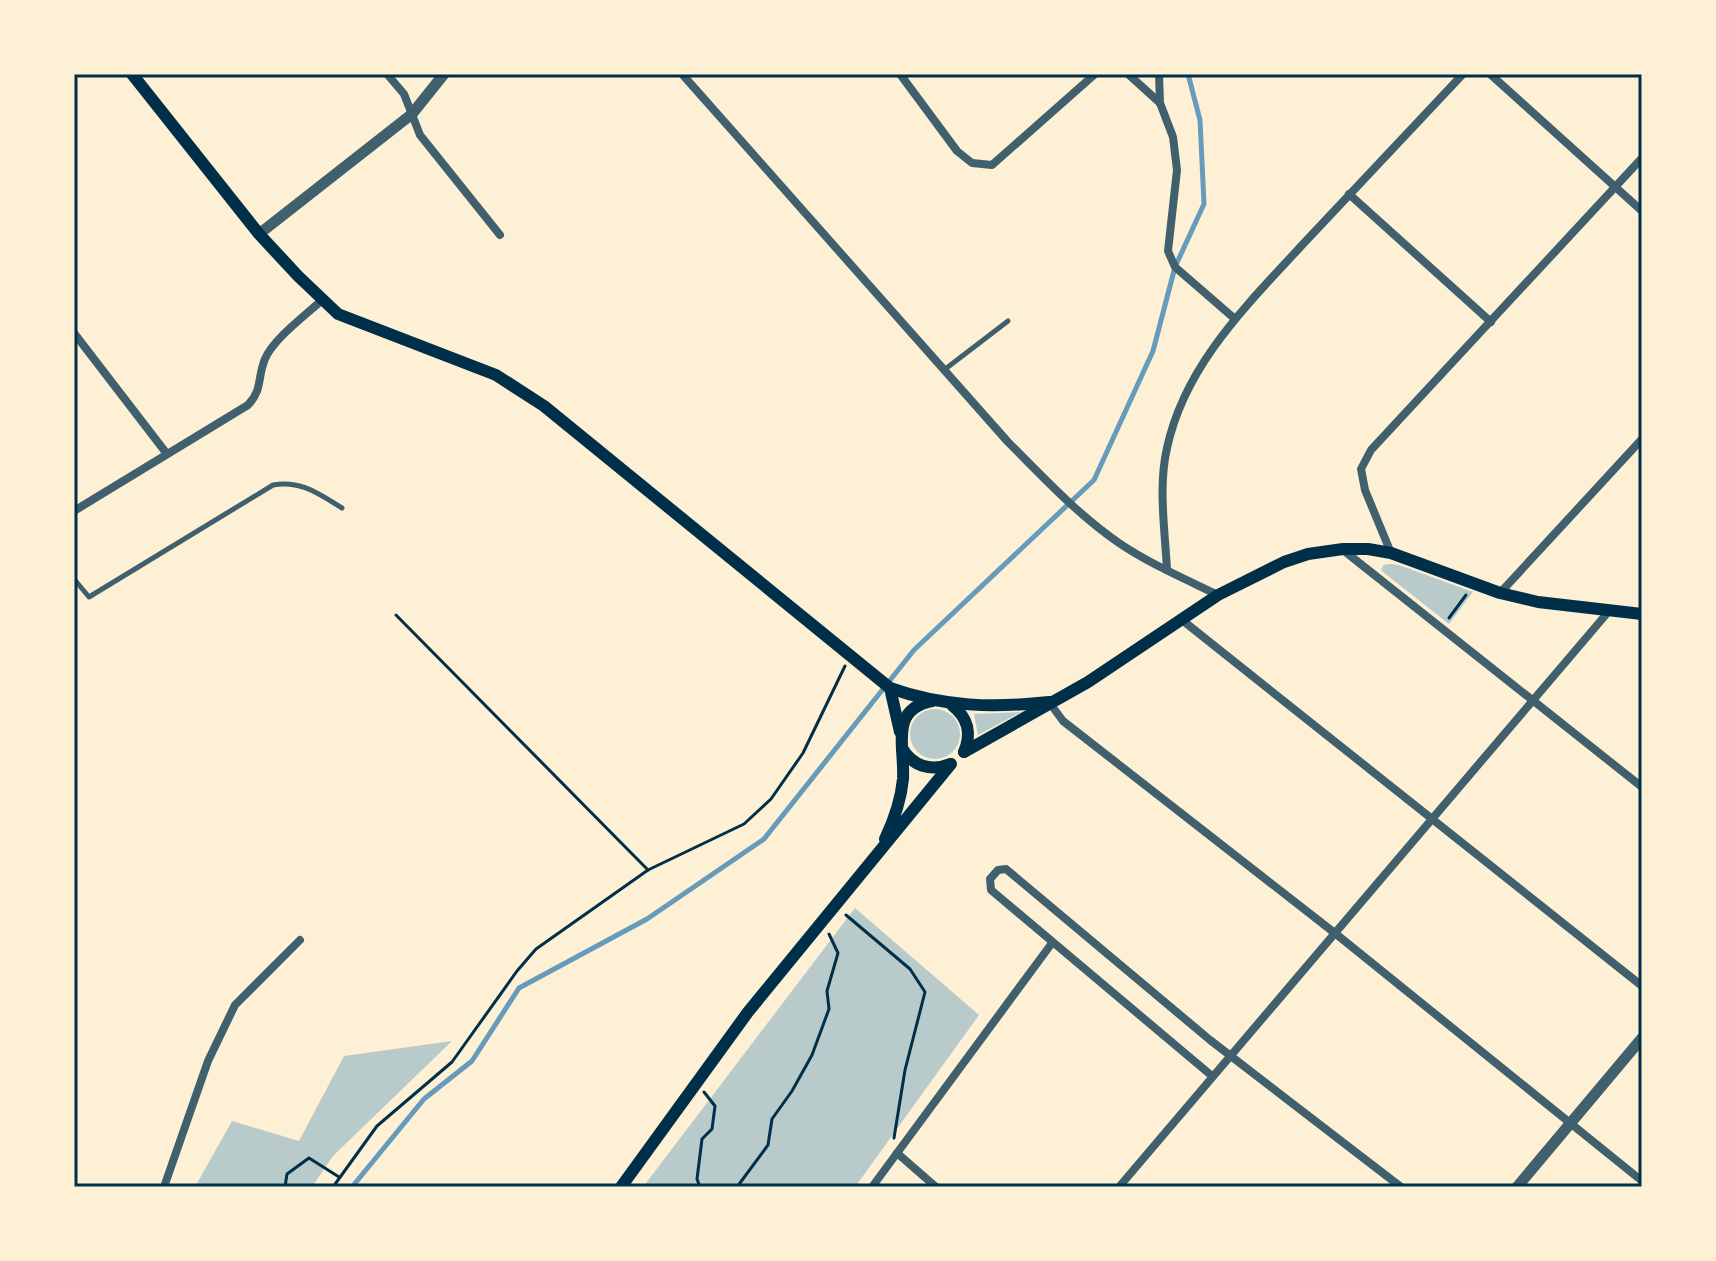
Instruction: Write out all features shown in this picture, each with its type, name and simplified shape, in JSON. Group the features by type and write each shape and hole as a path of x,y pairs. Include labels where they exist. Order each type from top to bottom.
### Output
{"main road":[{"path":"132,74 259,234 338,314 496,375 544,406 890,688 942,702 961,713 967,723 968,740 964,752"},
{"path":"621,1187 748,1012 951,764 964,752 1088,682 1218,595 1284,562 1308,554 1368,549 1391,553 1500,593 1538,602 1642,614"},
{"path":"890,688 908,757 924,767 951,764"},
{"path":"881,846 899,803 903,780 903,722 910,711 925,703 1005,706 1049,702"}],"street":[{"path":"387,74 404,94 420,135 500,235"},
{"path":"259,234 412,114 444,74"},
{"path":"682,74 1008,442 1059,494 1117,542 1218,595"},
{"path":"900,74 957,151 972,163 992,165 1095,74"},
{"path":"1128,74 1160,103"},
{"path":"1159,74 1160,103 1173,137 1177,170 1168,251 1175,267 1235,319"},
{"path":"1167,570 1163,490 1167,449 1180,407 1193,379 1235,319 1463,74"},
{"path":"1490,74 1642,211"},
{"path":"1391,553 1365,490 1361,469 1371,450 1642,158"},
{"path":"1349,194 1491,322"},
{"path":"74,511 248,405 258,395 265,358 277,342 322,300"},
{"path":"74,333 167,454"},
{"path":"1500,593 1642,439"},
{"path":"1343,549 1642,787"},
{"path":"1119,1187 1609,611"},
{"path":"1182,620 1642,986"},
{"path":"1049,702 1063,721 1336,934 1642,1181"},
{"path":"1212,1076 991,890 990,879 998,870 1006,869 1210,1040 1401,1187"},
{"path":"164,1187 208,1061 235,1005 300,940"},
{"path":"872,1187 1052,943"},
{"path":"1517,1187 1642,1038"},
{"path":"897,1153 936,1187"}],"lane":[{"path":"944,370 1008,321"},
{"path":"74,579 89,597 273,485 287,483 307,487 342,508"}],"path":[{"path":"1441,627 1475,583"},
{"path":"396,615 648,870"},
{"path":"333,1187 377,1126 452,1062 536,949 648,870 744,824 771,799 803,753 831,690 851,656"},
{"path":"834,905 910,969 925,992 893,1134 897,1153"},
{"path":"737,1187 768,1145 772,1119 812,1055 829,1009 827,991 838,953 822,920"},
{"path":"695,1085 710,1097 715,1106 712,1129 702,1139 697,1179 700,1187"},
{"path":"285,1187 287,1174 309,1158 340,1177"}],"shaded area":[{"path":"1390,564 1473,592 1449,624 1383,572 1381,569 1384,565"},
{"path":"925,710 945,710 959,724 959,744 945,758 925,758 911,744 911,724"},
{"path":"1021,712 978,735 974,714"},
{"path":"855,908 979,1015 855,1187 643,1187"},
{"path":"452,1041 333,1156 312,1187 195,1187 232,1121 299,1141 344,1056"}],"waterway":[{"path":"352,1187 424,1099 472,1061 519,988 647,919 764,839 914,650 1094,480 1153,351 1175,267 1204,204 1200,120 1188,74"}]}
